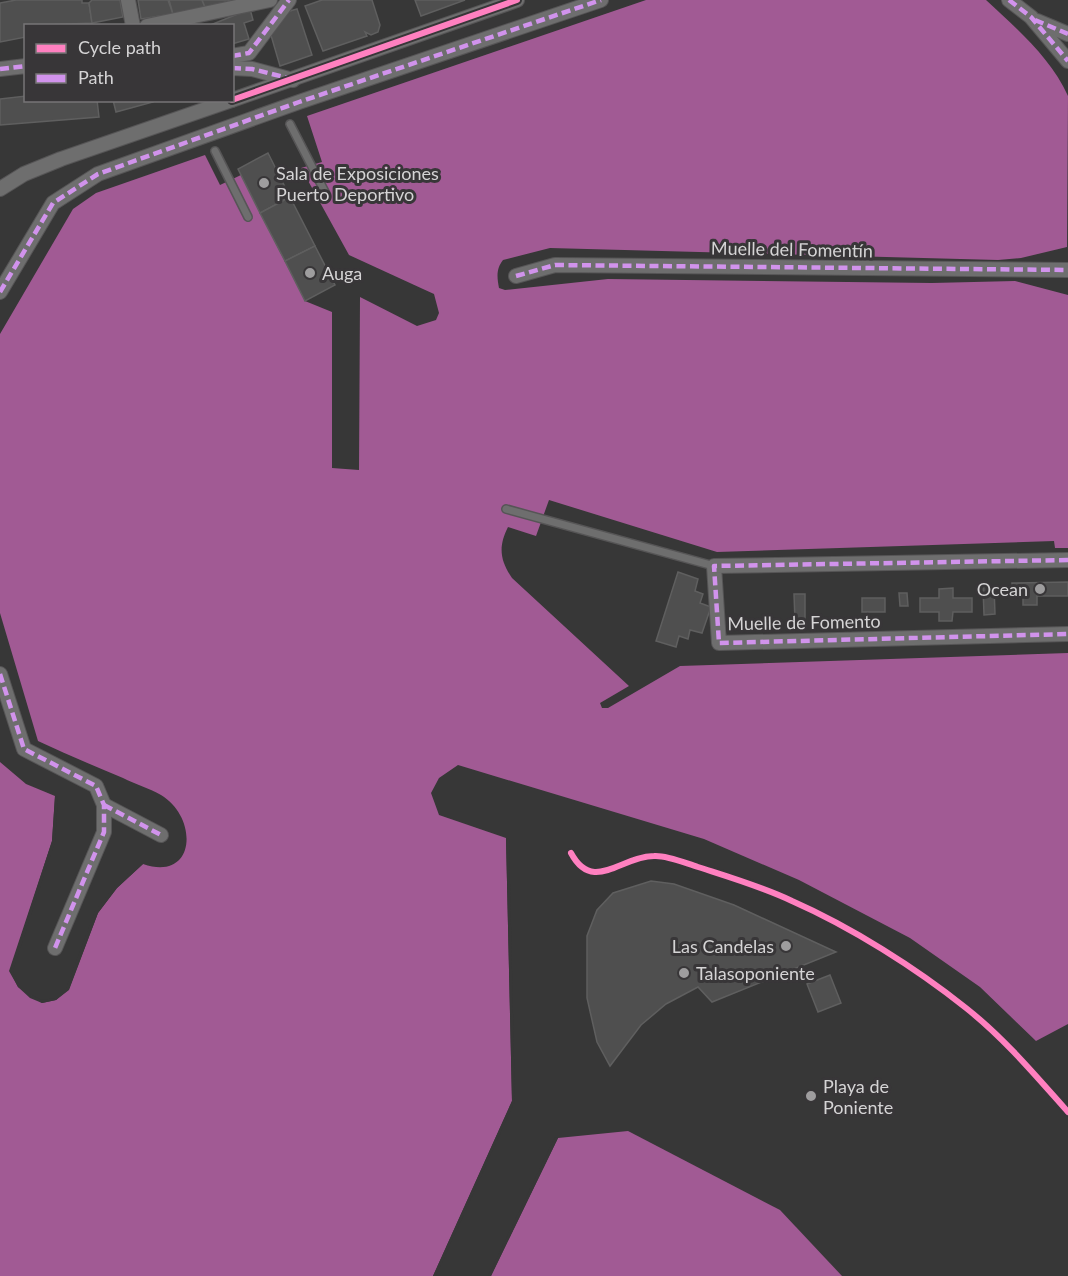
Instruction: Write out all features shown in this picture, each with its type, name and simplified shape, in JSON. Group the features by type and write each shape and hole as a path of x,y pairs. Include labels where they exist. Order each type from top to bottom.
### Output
{"street":[{"path":"128,0 133,24"},
{"path":"156,24 270,0"},
{"path":"234,56 249,53 289,0"},
{"path":"234,99 517,0"},
{"path":"1,288 53,203 98,174 299,102 602,0"},
{"path":"1008,0 1032,19 1068,61"},
{"path":"1032,19 1068,34"},
{"path":"0,69 24,66"},
{"path":"234,68 252,69 293,80"},
{"path":"0,189 24,174 61,159 226,102"},
{"name":"Muelle del Fomentín","path":"516,276 555,265 1068,270"},
{"path":"714,567 1068,560"},
{"name":"Muelle de Fomento","path":"714,567 719,643 1068,634"},
{"path":"0,674 24,749 96,786 104,805 104,832 57,949 111,835"},
{"path":"104,805 161,835"}],"lane":[{"path":"290,124 326,194"},
{"path":"215,151 248,217"},
{"path":"506,509 714,567"}],"shaded area":[{"path":"646,0 986,0 1042,56 1068,96 1067,247 1021,258 998,260 550,248 503,260 498,270 498,277 499,288 505,290 608,279 932,283 1015,281 1068,295 1068,548 1055,548 1054,541 717,552 549,500 536,536 508,527 502,553 512,578 629,686 600,703 602,708 608,708 680,666 1068,653 1068,1024 1036,1041 980,987 910,938 799,880 704,839 458,765 439,778 431,793 439,815 506,838 512,1101 433,1276 0,1276 0,762 26,784 55,796 52,841 10,971 18,987 42,1003 56,1000 69,989 98,913 117,888 143,864 161,867 174,864 182,856 186,845 186,832 182,818 173,805 161,795 38,741 0,613 0,334 73,209 96,193 205,155 220,185 241,175 305,301 332,312 332,468 359,470 360,297 417,326 436,320 439,313 434,294 349,255 301,168 322,162 307,116"},
{"path":"628,1131 780,1210 842,1276 491,1276 558,1138"}],"pier":[{"path":"55,796 58,797 55,842 13,971 20,985 31,995 42,1000 55,998 66,988 95,911 115,885 140,862 143,864 117,888 98,913 69,990 56,1000 42,1003 30,998 18,987 9,971 52,841"},
{"path":"506,838 509,839 515,1101 436,1276 433,1276 512,1101"},
{"path":"555,1137 558,1138 491,1276 488,1276"}],"building":[{"path":"16,0 82,0 82,3 89,3 92,23 24,24 24,37 0,42 0,3"},
{"path":"92,0 120,0 123,17 92,23 89,3"},
{"path":"138,0 168,0 173,14 141,19"},
{"path":"169,0 202,0 205,7 173,14"},
{"path":"202,0 235,0 205,7"},
{"path":"322,0 372,0 380,25 378,32 371,35 365,32 367,36 323,51 305,6"},
{"path":"415,0 465,0 421,16"},
{"path":"250,9 253,20 244,23 249,39 234,43 234,24 213,24"},
{"path":"297,9 312,55 280,66 270,32 283,13"},
{"path":"24,96 24,102 97,102 99,117 0,125 0,99"},
{"path":"114,102 153,102 116,112"},
{"name":"Sala de Exposiciones Puerto Deportivo","path":"268,153 290,197 260,213 238,169"},
{"path":"290,197 315,246 285,261 260,213"},
{"name":"Auga","path":"315,246 335,285 305,301 285,261"},
{"path":"678,572 698,579 695,591 703,594 700,603 711,607 702,633 690,630 688,639 679,636 676,647 656,641"},
{"name":"Ocean","path":"1068,582 1068,596 1037,596 1037,605 1023,605 1023,597 1012,597 1012,583"},
{"path":"994,586 995,614 984,615 983,587"},
{"path":"953,588 953,598 972,598 972,612 953,612 952,621 939,621 939,612 920,612 920,598 939,598 939,589"},
{"path":"899,593 907,593 908,606 900,606"},
{"path":"794,594 805,594 805,621 795,621"},
{"path":"862,598 885,598 885,612 862,612"},
{"name":"Talasoponiente","path":"651,881 674,884 734,905 836,952 712,1002 698,987 666,1004 641,1025 610,1066 597,1042 587,998 587,936 597,910 613,893"},
{"path":"830,975 841,1003 818,1012 807,984"}],"marked path":[{"path":"234,56 249,53 289,0"},
{"path":"0,292 53,203 98,174 299,102 601,0"},
{"path":"1009,0 1031,17 1068,61"},
{"path":"1035,20 1068,34"},
{"path":"0,69 24,66"},
{"path":"234,68 252,69 288,78"},
{"path":"516,276 555,265 1068,270"},
{"path":"1068,560 714,566 719,643 1068,634"},
{"path":"0,674 24,749 96,786 104,805 104,832 55,948"},
{"path":"104,805 161,835"}],"cycle path":[{"path":"234,99 517,0"},
{"path":"571,853 580,865 589,871 598,872 642,858 654,856 670,858 734,878 814,911 905,963 966,1008 1007,1045 1068,1112"}],"place":[{"name":"Sala de Exposiciones Puerto Deportivo","path":"264,183"},
{"name":"Auga","path":"310,273"},
{"name":"Ocean","path":"1040,589"},
{"name":"Las Candelas","path":"786,946"},
{"name":"Talasoponiente","path":"684,973"},
{"name":"Playa de Poniente","path":"811,1096"}]}
